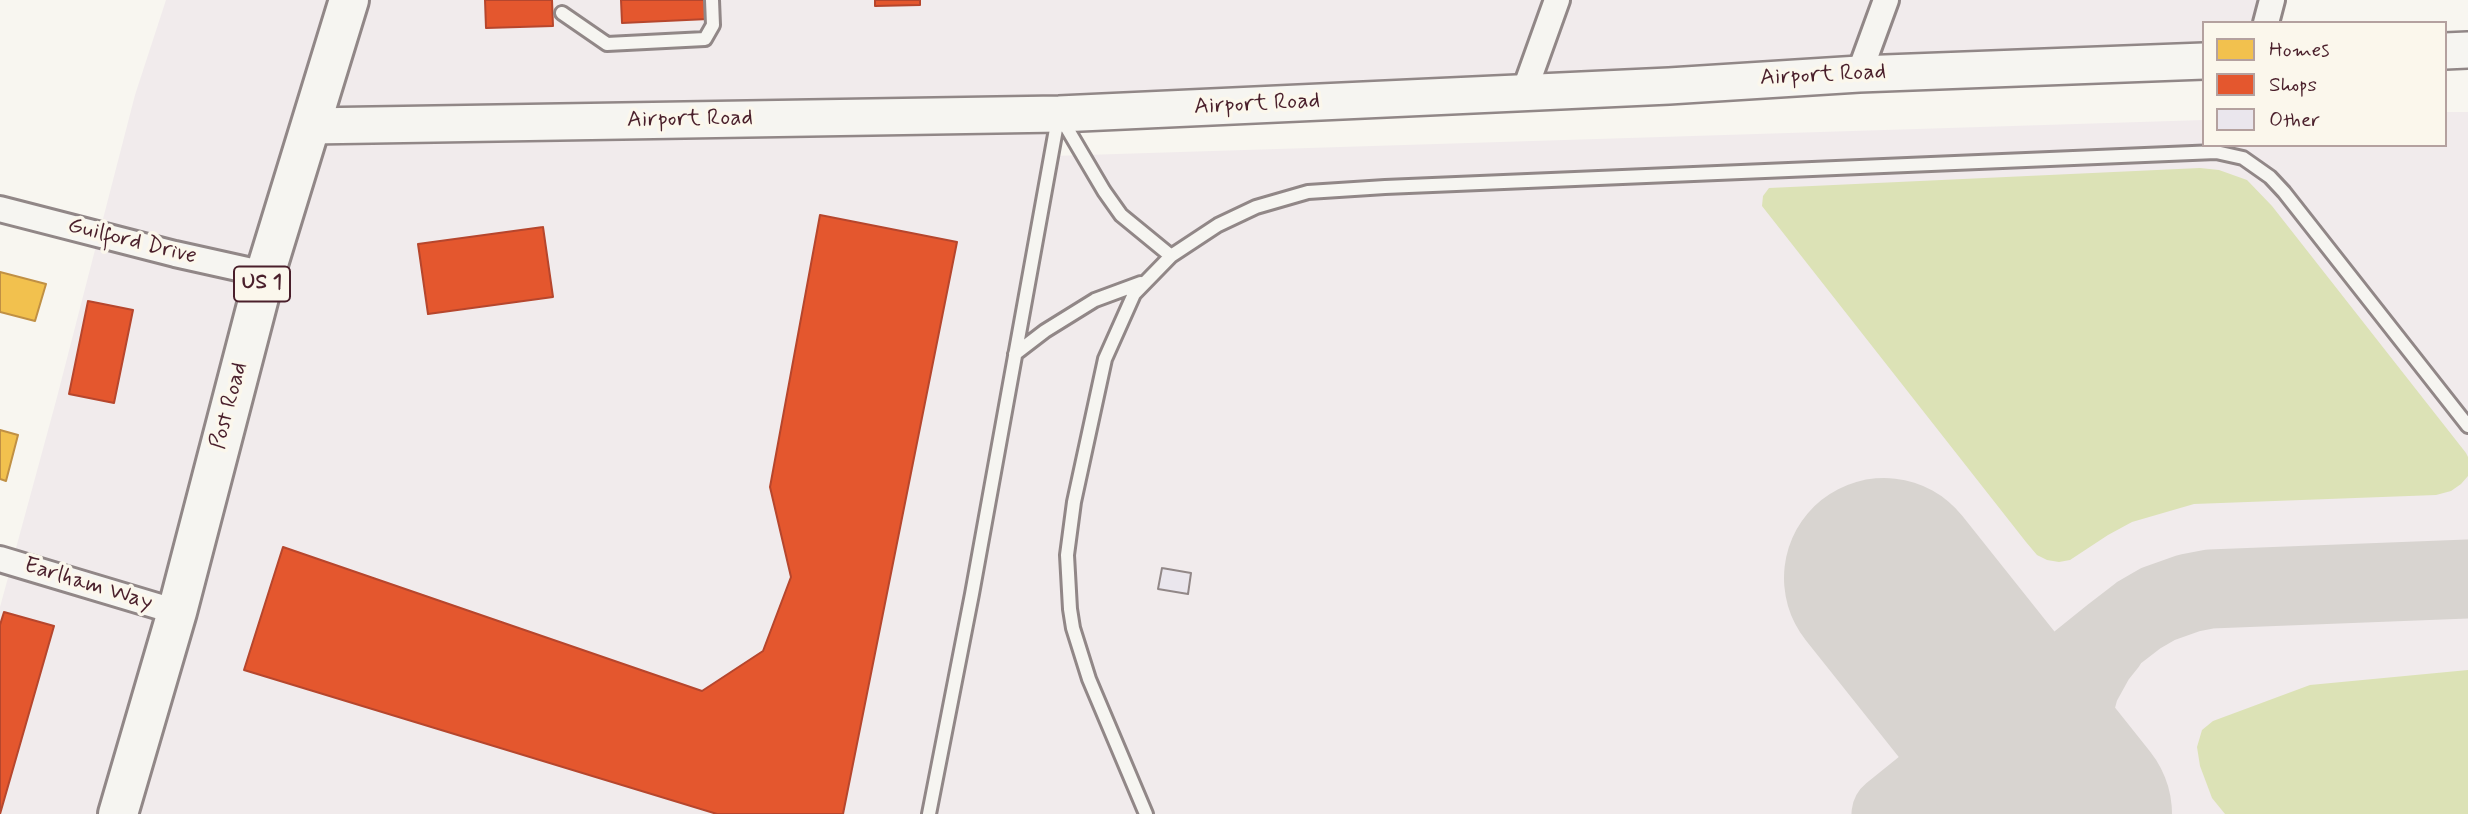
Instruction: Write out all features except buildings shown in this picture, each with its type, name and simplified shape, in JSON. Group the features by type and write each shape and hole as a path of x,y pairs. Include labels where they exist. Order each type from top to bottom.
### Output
{"main road":[{"name":"Post Road","path":"118,814 177,612 265,274 349,0"},
{"path":"2447,51 2468,50"},
{"name":"Airport Road","path":"310,126 1059,114 1669,86 1859,74 2202,61"}],"street":[{"path":"1524,92 1557,0"},
{"path":"1859,74 1886,0"},
{"path":"2267,21 2272,0"},
{"name":"Guilford Drive","path":"0,209 265,274"},
{"name":"Earlham Way","path":"0,559 177,612"}],"lane":[{"path":"562,13 607,44 705,39 713,25 712,0"},
{"path":"1059,114 1121,215 1171,256"},
{"path":"929,814 1059,114"},
{"path":"1146,814 1089,679 1073,628 1067,574 1070,521 1101,371 1110,343 1134,294 1171,256 1218,225 1256,207 1308,192 1385,187 2217,152 2243,159 2270,177 2284,192 2468,426"},
{"path":"1015,354 1045,331 1095,300 1144,282"}],"shaded area":[{"path":"166,0 2275,0 2270,21 2202,21 2202,65 1060,114 1053,156 2202,120 2202,147 2447,147 2447,112 2468,112 2468,814 0,814 0,607 135,95"}],"green space":[{"path":"2200,168 2219,170 2247,180 2272,206 2466,453 2468,476 2461,484 2451,491 2436,495 2194,504 2132,522 2070,560 2047,560 2037,555 2026,542 1762,206 1763,196 1769,188"},
{"path":"2468,670 2468,814 2225,814 2212,798 2200,766 2197,747 2202,730 2213,721 2310,685"}],"taxiway":[{"path":"1891,814 2113,635 2158,604 2210,589 2468,579"},
{"path":"2083,814 2070,767 2071,719 2080,686 2108,642"}],"runway":[{"path":"1884,578 2072,814"}]}
